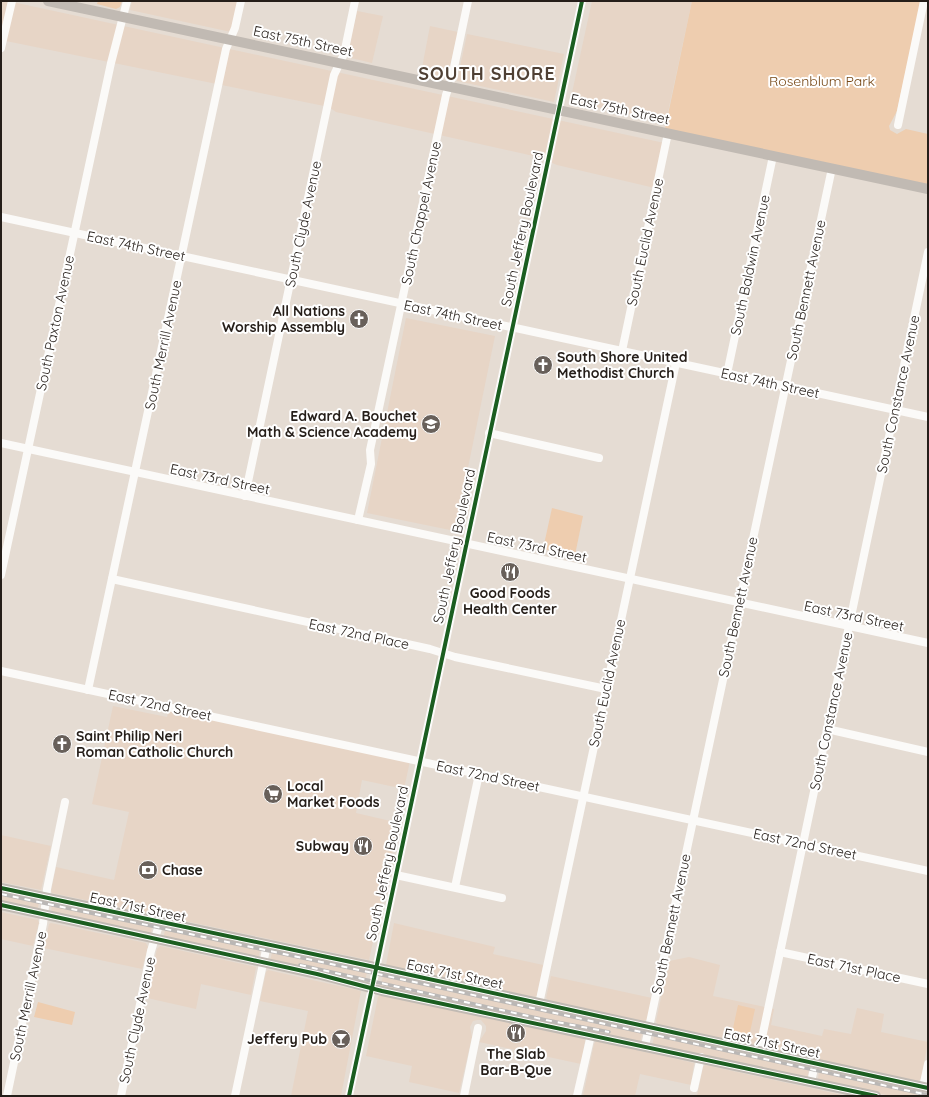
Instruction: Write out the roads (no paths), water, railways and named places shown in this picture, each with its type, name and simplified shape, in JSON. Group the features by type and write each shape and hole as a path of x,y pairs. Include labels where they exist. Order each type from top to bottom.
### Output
{"main road":[{"name":"East 75th Street","path":"48,1 928,189"},
{"name":"East 71st Street","path":"1,888 649,1027 815,1064 924,1091"},
{"name":"East 71st Street","path":"1,905 263,962 372,988 700,1057 876,1096"}],"street":[{"path":"1,48 12,1"},
{"name":"South Paxton Avenue","path":"1,575 115,43 127,1"},
{"name":"South Merrill Avenue","path":"88,690 226,49 235,28 241,1"},
{"name":"South Clyde Avenue","path":"245,496 334,75 344,54 355,1"},
{"name":"South Chappel Avenue","path":"358,520 371,464 370,450 468,1"},
{"name":"South Jeffery Boulevard","path":"349,1096 582,1"},
{"path":"898,125 924,1"},
{"name":"South Euclid Avenue","path":"622,351 668,133"},
{"name":"South Baldwin Avenue","path":"727,374 774,156"},
{"name":"South Bennett Avenue","path":"645,1046 832,168"},
{"name":"East 74th Street","path":"1,217 928,417"},
{"name":"South Constance Avenue","path":"759,1052 928,252"},
{"name":"South Euclid Avenue","path":"539,1004 676,363"},
{"path":"490,434 599,458"},
{"name":"East 73rd Street","path":"1,443 928,643"},
{"name":"East 72nd Place","path":"112,579 606,689"},
{"name":"East 72nd Street","path":"1,671 928,871"},
{"path":"827,729 928,752"},
{"path":"455,887 479,774"},
{"name":"South Merrill Avenue","path":"7,1096 44,915 65,802"},
{"path":"396,875 502,898"},
{"name":"South Clyde Avenue","path":"121,1096 160,922"},
{"path":"235,1096 267,945"},
{"name":"East 71st Place","path":"780,952 928,984"},
{"path":"464,1096 478,1028"},
{"path":"577,1096 591,1035"},
{"path":"694,1088 700,1057"},
{"path":"811,1082 815,1064"},
{"path":"924,1091 928,1064"}],"railway":[{"path":"1,894 364,971 928,1095"},
{"path":"300,965 546,1020 609,1032"}],"place":[{"name":"All Nations Worship Assembly","path":"359,319"},
{"name":"South Shore United Methodist Church","path":"543,365"},
{"name":"Edward A. Bouchet Math & Science Academy","path":"431,424"},
{"name":"Good Foods Health Center","path":"510,572"},
{"name":"Saint Philip Neri Roman Catholic Church","path":"62,744"},
{"name":"Local Market Foods","path":"273,794"},
{"name":"Subway","path":"363,846"},
{"name":"Chase","path":"148,870"},
{"name":"The Slab Bar-B-Que","path":"516,1033"},
{"name":"Jeffery Pub","path":"341,1039"}],"district":[{"name":"SOUTH SHORE","path":"487,74"}],"park label":[{"name":"Rosenblum Park","path":"822,81"}]}
